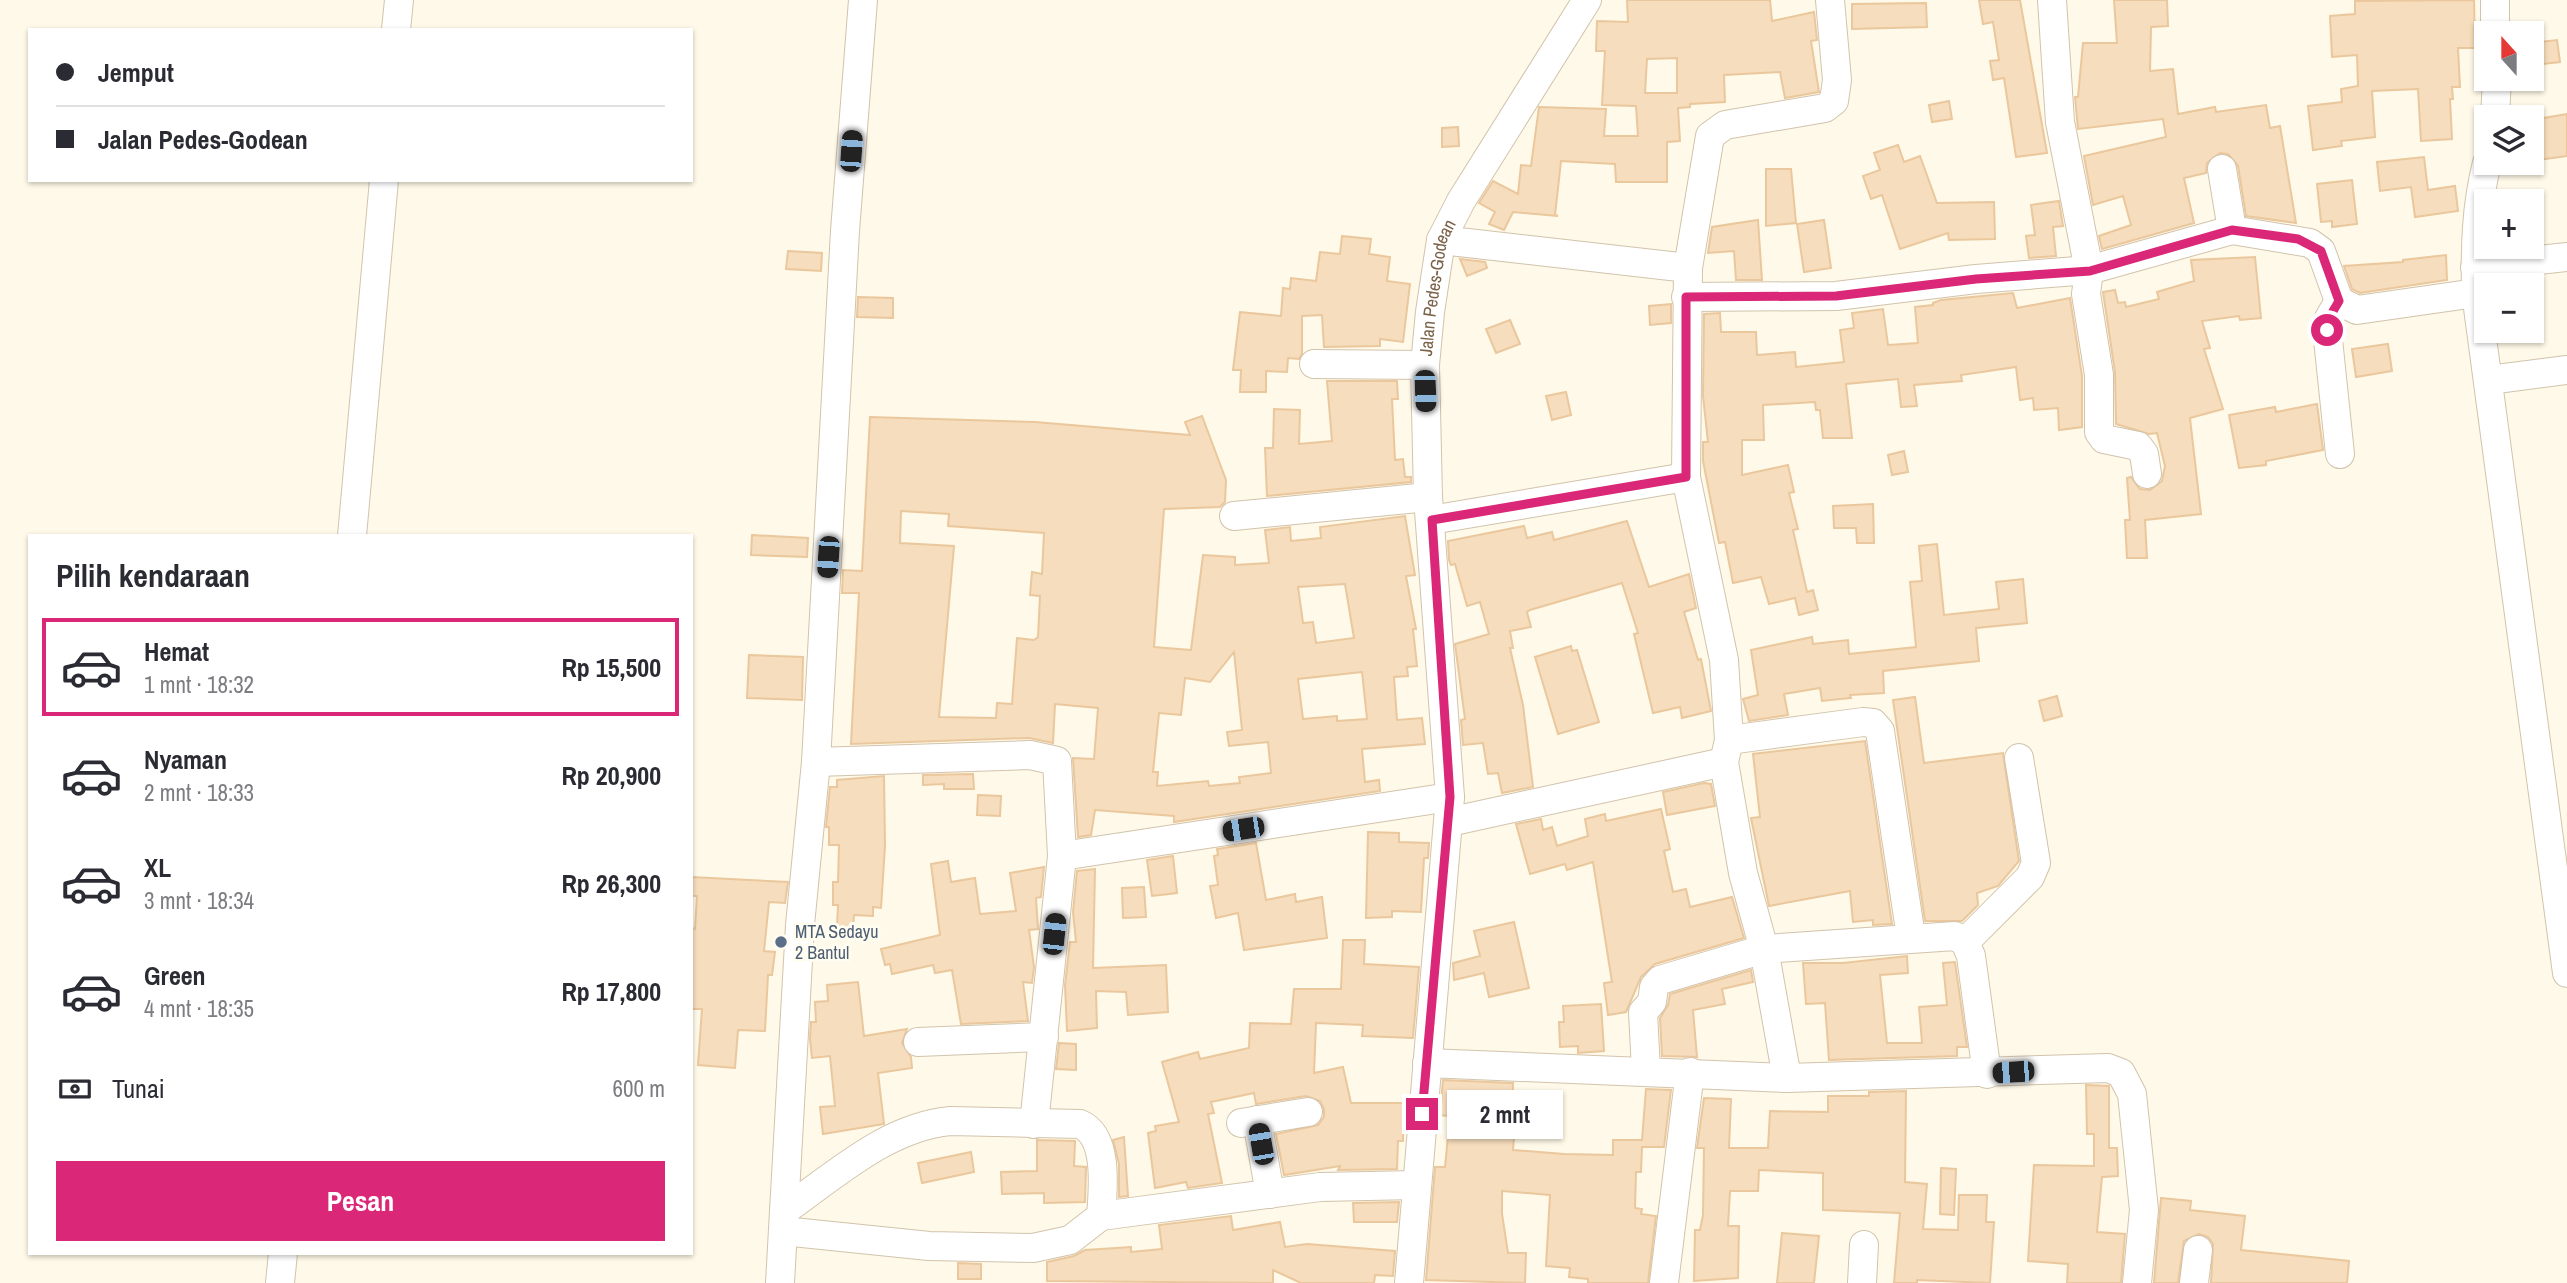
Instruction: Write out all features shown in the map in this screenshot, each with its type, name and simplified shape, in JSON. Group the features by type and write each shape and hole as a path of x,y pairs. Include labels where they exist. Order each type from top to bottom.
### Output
{"street":[{"path":"396,28 399,0"},
{"path":"780,1283 800,925 816,762 845,230 863,0"},
{"name":"Jalan Pedes-Godean","path":"1409,1283 1449,810 1430,509 1425,365 1441,240 1461,201 1587,0"},
{"path":"1787,1078 1764,949 1743,873 1727,751 1724,660 1686,477 1686,297 1688,268 1710,136 1725,125 1825,108 1834,102 1837,80 1830,0"},
{"path":"2052,0 2060,122 2090,271 2087,294 2099,375 2099,432 2104,439 2138,446 2144,454 2147,474"},
{"path":"2494,0 2495,21"},
{"path":"2222,169 2232,230"},
{"path":"2475,273 2479,196 2484,175"},
{"path":"352,534 384,182"},
{"path":"1686,297 1836,296 1976,279 2090,271 2232,230 2310,243 2321,251 2339,301 2357,310 2474,280"},
{"path":"1441,240 1688,268"},
{"path":"2503,273 2567,257"},
{"path":"2339,301 2329,318 2327,330 2340,454"},
{"path":"2484,343 2501,492 2547,809 2567,973"},
{"path":"1314,364 1425,365"},
{"path":"2489,380 2567,370"},
{"path":"1243,514 1430,509 1686,477"},
{"path":"1062,856 1180,838 1449,810 1873,723 1880,731 1911,937"},
{"path":"816,762 1030,755 1053,759 1059,765 1062,856 1034,1124"},
{"path":"1965,942 2030,877 2036,863 2019,758"},
{"path":"1646,1071 1642,1017 1646,1006 1654,997 1656,983 1764,949 1955,936 1965,942 1971,956 1987,1074"},
{"path":"918,1042 1044,1037"},
{"path":"1427,1063 1787,1078 1987,1074 2100,1067 2121,1073 2128,1083 2144,1210 2137,1283"},
{"path":"1664,1283 1690,1072"},
{"path":"1270,1194 1249,1122 1308,1112"},
{"path":"784,1215 881,1145 914,1128 950,1121 1080,1124 1096,1136 1104,1186 1101,1216"},
{"path":"784,1215 929,1246 1033,1248 1070,1240 1101,1216 1320,1187 1416,1185"},
{"path":"1862,1283 1864,1245"},
{"path":"2194,1283 2199,1250"},
{"path":"280,1283 283,1255"}],"building":[{"path":"1627,0 1770,0 1772,21 1814,12 1817,40 1811,41 1819,92 1785,98 1780,72 1724,75 1725,102 1690,104 1690,107 1678,108 1680,141 1667,142 1667,182 1616,182 1615,164 1561,161 1555,215 1558,216 1513,212 1504,230 1489,224 1495,212 1479,203 1493,181 1518,194 1521,165 1531,166 1539,107 1606,109 1604,136 1638,136 1636,106 1602,105 1605,51 1596,51 1597,21 1628,22","holes":["1677,58 1677,93 1645,93 1647,59"]},
{"path":"1979,0 2020,0 2047,153 2016,157 2004,78 1993,80 1990,61 1999,60 1993,22 1983,24"},
{"path":"2114,0 2167,0 2168,26 2151,27 2150,71 2173,69 2178,114 2215,107 2216,112 2266,105 2270,128 2280,126 2296,223 2246,216 2238,166 2228,154 2220,153 2207,163 2206,173 2184,178 2194,223 2102,249 2099,236 2131,225 2123,196 2093,205 2084,156 2166,137 2163,119 2078,129 2075,97 2078,97 2083,43 2117,43"},
{"path":"2474,0 2474,48 2458,48 2460,87 2452,87 2453,99 2450,99 2452,139 2421,141 2418,89 2372,91 2375,137 2341,141 2342,146 2313,150 2308,106 2342,102 2341,89 2358,86 2357,55 2332,57 2330,16 2355,14 2355,1"},
{"path":"1926,3 1927,27 1852,29 1852,4"},
{"path":"2557,40 2560,62 2544,64 2544,42"},
{"path":"1949,101 1952,119 1932,122 1929,105"},
{"path":"2567,114 2567,156 2544,159 2544,118"},
{"path":"1458,127 1459,146 1442,147 1442,128"},
{"path":"1898,145 1904,162 1920,156 1937,203 1994,202 1995,239 1949,240 1948,233 1900,249 1882,195 1871,199 1863,176 1880,170 1874,153"},
{"path":"2424,157 2428,190 2455,186 2458,211 2415,217 2411,187 2380,191 2377,162"},
{"path":"1766,169 1791,169 1796,223 1766,226"},
{"path":"2352,180 2357,224 2332,227 2332,221 2321,222 2317,184"},
{"path":"2059,201 2063,226 2053,227 2056,256 2029,258 2026,236 2035,235 2031,205"},
{"path":"1758,220 1762,280 1736,280 1734,251 1708,253 1712,227"},
{"path":"1824,220 1831,268 1804,272 1797,224"},
{"path":"1342,236 1371,239 1369,254 1390,257 1387,281 1410,284 1403,342 1380,339 1380,346 1324,347 1322,315 1302,316 1302,354 1299,359 1288,358 1287,372 1266,371 1266,392 1240,392 1241,370 1233,370 1240,312 1281,316 1283,288 1290,289 1291,278 1316,281 1320,252 1340,254"},
{"path":"788,251 822,253 821,271 786,269"},
{"path":"2446,255 2447,280 2360,293 2352,289 2344,266 2403,262"},
{"path":"2255,257 2261,318 2240,320 2239,316 2202,321 2210,348 2204,349 2223,409 2190,418 2201,514 2145,520 2147,558 2127,558 2125,520 2130,520 2127,478 2131,477 2140,489 2150,490 2162,481 2165,466 2157,433 2149,434 2116,424 2115,372 2103,292 2115,290 2118,303 2125,302 2126,307 2159,299 2157,292 2194,281 2191,260"},
{"path":"1460,259 1485,262 1487,268 1467,276"},
{"path":"2013,293 2017,308 2070,298 2082,376 2082,427 2059,430 2058,408 2034,410 2033,398 2020,400 2016,367 1961,375 1962,381 1914,385 1917,406 1901,407 1898,379 1846,384 1852,438 1823,438 1820,410 1816,410 1815,402 1763,405 1764,440 1742,440 1742,475 1788,465 1794,492 1789,493 1798,529 1793,530 1807,592 1813,590 1818,610 1799,615 1795,598 1769,604 1761,577 1733,583 1725,542 1719,543 1703,461 1703,442 1708,442 1703,396 1704,314 1720,313 1721,332 1756,332 1757,355 1795,352 1796,367 1844,362 1840,330 1854,328 1852,313 1883,309 1888,345 1918,343 1915,307 1933,305 1941,300"},
{"path":"858,297 893,298 893,318 857,317"},
{"path":"1671,304 1671,323 1650,325 1649,306"},
{"path":"1510,320 1520,344 1496,353 1486,329"},
{"path":"2388,344 2392,371 2356,377 2352,349"},
{"path":"1327,381 1397,381 1398,399 1392,399 1395,460 1403,459 1405,477 1411,477 1411,482 1267,496 1265,448 1273,448 1274,409 1300,410 1299,444 1332,441"},
{"path":"1566,392 1571,415 1552,420 1546,396"},
{"path":"2317,404 2323,450 2266,461 2266,465 2239,468 2229,415 2275,407 2276,412"},
{"path":"1202,416 1226,480 1225,502 1220,507 1164,509 1154,647 1191,650 1203,555 1235,557 1235,565 1269,563 1265,530 1290,527 1291,541 1321,538 1320,527 1405,516 1415,575 1406,576 1416,629 1413,629 1417,666 1407,667 1408,676 1394,677 1397,720 1422,718 1425,744 1362,749 1365,782 1379,780 1380,791 1174,822 1174,816 1095,810 1091,835 1078,837 1073,758 1094,759 1098,708 1055,704 1053,743 1029,738 851,744 859,593 842,593 843,570 862,571 870,417 1035,422 1190,435 1185,422","holes":["901,511 949,514 948,526 1044,533 1042,574 1032,572 1030,595 1040,596 1038,637 1034,640 1017,638 1012,704 997,703 996,718 939,717 954,546 900,543","1345,584 1354,638 1316,643 1313,622 1303,623 1298,587","1234,652 1242,730 1227,732 1229,746 1268,742 1271,773 1239,777 1240,783 1209,786 1208,781 1157,786 1158,772 1153,772 1159,713 1181,715 1185,678 1210,682","1362,672 1367,719 1337,721 1337,716 1303,719 1298,679"]},
{"path":"1904,451 1908,472 1892,475 1888,455"},
{"path":"1873,504 1874,543 1857,543 1856,528 1834,528 1833,506"},
{"path":"1627,521 1649,587 1689,574 1696,608 1684,612 1698,660 1701,659 1711,711 1682,718 1680,707 1653,713 1634,634 1638,633 1622,583 1530,610 1527,612 1531,627 1510,631 1513,648 1510,648 1523,705 1533,787 1502,793 1498,773 1488,774 1483,743 1463,745 1461,720 1465,719 1455,644 1489,634 1480,602 1467,606 1455,564 1451,565 1449,560 1448,541 1524,526 1527,538 1552,532 1554,540"},
{"path":"752,535 808,538 807,557 751,555"},
{"path":"1937,544 1944,615 1999,609 1996,582 2023,579 2027,623 1976,628 1979,661 1883,671 1884,693 1850,695 1851,698 1822,701 1820,688 1784,694 1788,715 1749,721 1743,699 1758,695 1751,650 1812,637 1813,644 1848,640 1849,654 1916,647 1910,582 1922,581 1919,546"},
{"path":"1571,646 1572,651 1577,650 1599,722 1558,734 1535,657"},
{"path":"749,655 803,657 802,700 747,698"},
{"path":"2057,696 2062,716 2044,721 2039,701"},
{"path":"1915,697 1924,763 2003,753 2019,861 1998,886 1977,893 1978,905 1962,921 1925,921 1893,700"},
{"path":"1865,741 1892,924 1873,925 1873,920 1853,922 1850,891 1769,906 1751,818 1760,817 1753,754"},
{"path":"973,774 974,789 944,789 944,784 923,785 923,775"},
{"path":"884,776 885,846 881,908 873,907 873,916 854,915 853,927 837,926 838,905 833,905 833,882 838,882 839,845 829,845 829,827 826,827 830,787 837,787 837,780"},
{"path":"1704,783 1711,784 1715,806 1667,815 1663,792"},
{"path":"978,795 1001,796 1000,816 977,815"},
{"path":"1661,809 1670,849 1664,851 1673,892 1686,889 1690,907 1732,897 1744,938 1655,964 1641,977 1626,1012 1608,1015 1604,983 1612,982 1593,862 1567,870 1565,864 1530,874 1516,824 1541,819 1543,830 1552,827 1557,846 1588,836 1585,819 1605,814 1606,821"},
{"path":"1368,832 1399,833 1399,842 1429,843 1428,858 1424,858 1421,912 1392,911 1392,917 1366,918"},
{"path":"1256,843 1266,900 1295,894 1296,902 1322,897 1327,938 1244,950 1238,913 1216,918 1210,886 1218,885 1214,856 1218,855 1217,849"},
{"path":"1173,856 1177,893 1152,896 1147,860"},
{"path":"948,861 951,882 975,878 980,914 1016,911 1010,873 1044,867 1041,897 1036,898 1038,929 1029,930 1034,967 1032,983 1023,982 1028,1021 961,1024 952,970 935,973 933,965 892,974 890,964 885,965 881,949 940,935 931,864"},
{"path":"1095,869 1093,968 1166,965 1168,1012 1128,1015 1126,992 1096,991 1097,1028 1067,1031 1065,985 1070,942 1076,942 1073,912 1077,871"},
{"path":"693,877 788,882 785,903 769,902 764,951 775,952 772,975 768,975 765,1031 738,1030 735,1068 698,1065 702,1009 693,1009 693,928 697,896 693,896"},
{"path":"1144,887 1146,917 1123,918 1122,888"},
{"path":"1514,922 1529,988 1489,997 1484,973 1454,980 1453,963 1480,956 1474,931"},
{"path":"1343,940 1365,940 1364,964 1419,967 1413,1038 1362,1036 1363,1025 1316,1023 1314,1073 1343,1067 1351,1103 1403,1103 1403,1141 1398,1141 1397,1169 1338,1170 1340,1166 1284,1175 1276,1134 1318,1125 1324,1117 1324,1109 1320,1101 1306,1096 1256,1104 1254,1093 1211,1102 1214,1113 1208,1114 1222,1183 1188,1188 1186,1182 1155,1188 1148,1133 1156,1131 1155,1126 1179,1122 1162,1062 1198,1052 1200,1059 1249,1048 1250,1023 1291,1024 1294,989 1341,989"},
{"path":"1907,956 1908,973 1880,975 1887,1043 1922,1043 1919,1007 1947,1005 1943,963 1955,962 1967,1047 1957,1047 1957,1056 1829,1060 1825,1003 1806,1004 1803,963 1843,963"},
{"path":"1751,970 1753,982 1722,989 1725,1004 1693,1010 1697,1057 1662,1056 1660,1018 1668,1005 1670,994"},
{"path":"858,982 864,1036 907,1029 902,1043 911,1057 912,1068 878,1073 884,1124 823,1134 820,1107 835,1106 830,1056 812,1058 810,1039 811,1022 816,1022 815,1002 828,1001 827,985"},
{"path":"1601,1004 1604,1051 1578,1053 1578,1046 1560,1047 1559,1022 1564,1022 1563,1006"},
{"path":"1059,1043 1076,1044 1076,1070 1056,1069"},
{"path":"1443,1080 1513,1083 1513,1150 1564,1154 1613,1155 1613,1140 1642,1140 1646,1089 1671,1090 1664,1147 1642,1147 1641,1172 1636,1172 1635,1208 1642,1209 1641,1214 1656,1216 1648,1283 1588,1283 1588,1279 1569,1277 1570,1268 1546,1266 1550,1195 1502,1191 1502,1214 1508,1253 1526,1253 1525,1283 1426,1280 1435,1167 1445,1167 1450,1116 1440,1115"},
{"path":"2086,1085 2109,1086 2109,1148 2117,1148 2118,1176 2102,1177 2097,1232 2125,1234 2121,1283 2067,1283 2068,1264 2028,1261 2034,1165 2094,1166 2094,1134 2087,1134"},
{"path":"1906,1091 1905,1182 1927,1184 1923,1229 1958,1230 1959,1195 1987,1195 1986,1222 1994,1222 1990,1283 1917,1280 1917,1283 1894,1283 1900,1213 1823,1210 1823,1173 1759,1170 1758,1191 1730,1191 1728,1226 1739,1226 1738,1278 1694,1281 1695,1230 1700,1230 1703,1215 1704,1148 1697,1148 1704,1098 1731,1099 1729,1148 1768,1148 1770,1111 1828,1112 1828,1096 1869,1096 1869,1092"},
{"path":"1124,1137 1128,1196 1119,1197 1119,1164 1113,1140"},
{"path":"1037,1140 1075,1141 1074,1166 1086,1167 1085,1202 1044,1203 1044,1193 1002,1194 1001,1172 1037,1171"},
{"path":"971,1152 974,1172 922,1183 918,1163"},
{"path":"1941,1168 1956,1169 1954,1215 1940,1214"},
{"path":"2161,1198 2191,1201 2190,1210 2245,1216 2241,1250 2349,1261 2347,1283 2211,1283 2213,1244 2208,1237 2199,1234 2184,1241 2178,1283 2154,1283"},
{"path":"1399,1202 1397,1222 1354,1222 1353,1203"},
{"path":"1231,1216 1233,1230 1280,1222 1285,1247 1307,1244 1395,1251 1393,1276 1375,1275 1374,1283 1301,1283 1273,1270 1273,1283 1047,1281 1047,1262 1074,1256 1085,1250 1131,1247 1131,1252 1162,1249 1159,1225"},
{"path":"1782,1233 1819,1236 1814,1283 1777,1283"},
{"path":"958,1263 981,1264 981,1279 958,1279"}],"place":[{"name":"MTA Sedayu 2 Bantul","path":"781,942"}],"route":[{"path":"1422,1114 1450,797 1432,520 1686,477 1686,297 1836,296 1976,279 2090,271 2232,230 2298,239 2321,251 2328,264 2339,301 2329,318 2327,330"}]}
